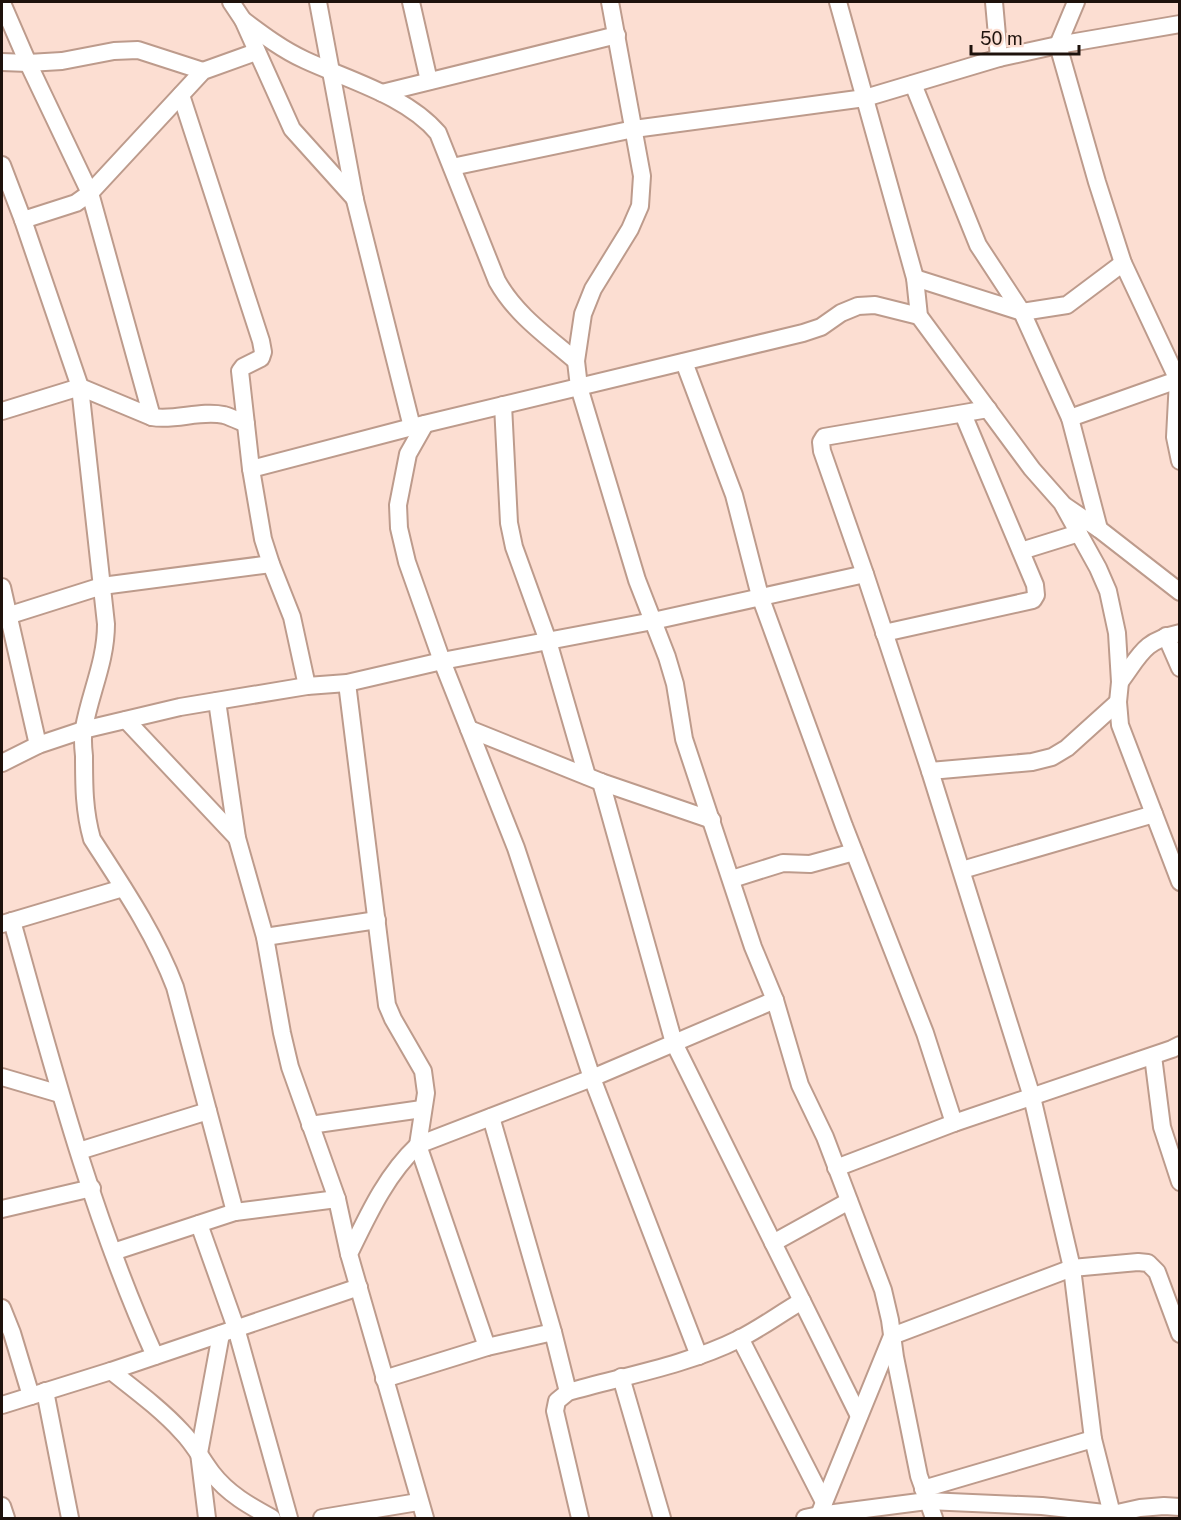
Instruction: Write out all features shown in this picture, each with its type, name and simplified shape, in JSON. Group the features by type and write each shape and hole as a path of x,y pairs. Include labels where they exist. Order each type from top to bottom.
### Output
{"street":[{"path":"231,2 243,20 292,129 355,200"},
{"path":"318,2 355,200 419,425 402,476 398,505 399,528 407,562 442,661 516,849 592,1078 699,1356"},
{"path":"411,2 429,81"},
{"path":"610,2 642,176 640,206 630,229 608,262 586,306 578,336 576,361 579,387 637,580 667,657 675,684 684,739 753,947 775,1000 800,1085 825,1137 883,1290 910,1432 925,1495 934,1518"},
{"path":"838,2 915,278 919,316 1032,469 1062,503 1108,591 1117,633 1120,725 1179,882"},
{"path":"994,2 999,58"},
{"path":"1076,2 1058,45 1097,182 1124,263 1179,379 1175,437 1179,461"},
{"path":"2,3 90,193 152,417"},
{"path":"243,20 281,48 382,93 429,121 438,133 497,282 506,297 519,313 576,361"},
{"path":"452,167 634,129 865,98 999,58 1058,45 1179,24"},
{"path":"382,93 617,35"},
{"path":"2,62 62,61 114,51 138,50 203,71"},
{"path":"23,220 76,202 90,193 203,71 256,52"},
{"path":"913,84 978,245 1022,312 1070,418 1099,529"},
{"path":"181,95 263,352 261,358 243,367 240,371 251,469 263,539 292,616 307,686"},
{"path":"2,165 80,387 106,643 83,730 84,806 87,821 92,839 153,938 175,987 235,1212"},
{"path":"915,278 1022,312 1067,305 1124,263"},
{"path":"251,469 419,425 803,333 821,327 841,313 858,306 875,305 919,316"},
{"path":"684,362 734,495 760,596 854,852 925,1033 954,1123"},
{"path":"1070,418 1179,379"},
{"path":"2,411 80,387 152,417 164,419 212,414 226,415 246,424"},
{"path":"503,405 509,523 521,572 548,641 594,779 674,1043 859,1416"},
{"path":"988,409 824,437 821,442 822,451 930,771 1032,1097 1072,1268 1093,1439 1113,1516"},
{"path":"884,633 1033,600 1036,596 1035,585 963,414"},
{"path":"1062,503 1179,591"},
{"path":"1021,551 1079,533"},
{"path":"7,616 102,586 271,564"},
{"path":"2,763 38,745 83,730 126,720 217,701 307,686 347,683 442,661 653,621 865,574"},
{"path":"2,587 38,745"},
{"path":"1120,682 1146,646 1173,634 1179,668"},
{"path":"347,683 387,1005 423,1071 426,1093 418,1145 487,1347"},
{"path":"217,701 237,838 265,937 284,1044 337,1199 349,1254 418,1502 425,1518"},
{"path":"930,771 1032,762 1052,757 1066,748 1118,702"},
{"path":"126,720 237,838"},
{"path":"469,729 594,779 712,820"},
{"path":"962,870 1154,814"},
{"path":"732,879 783,863 810,864 854,852"},
{"path":"123,888 7,923 60,1094 125,1290 155,1356"},
{"path":"265,937 377,920"},
{"path":"349,1254 370,1209 391,1175 402,1160 418,1145 592,1078 775,1000"},
{"path":"836,1168 954,1123 1153,1056 1179,1045"},
{"path":"1153,1056 1162,1127 1179,1182"},
{"path":"2,1077 60,1094"},
{"path":"310,1125 422,1109"},
{"path":"79,1151 208,1111"},
{"path":"492,1117 568,1392"},
{"path":"2,1209 92,1188"},
{"path":"113,1252 235,1212 337,1199"},
{"path":"773,1243 849,1201"},
{"path":"199,1224 229,1331 289,1518"},
{"path":"821,1513 892,1336 1072,1268 1138,1262 1148,1263 1157,1272 1179,1334"},
{"path":"2,1405 111,1371 359,1287"},
{"path":"580,1518 555,1411 557,1401 568,1392 699,1356 740,1338 802,1301"},
{"path":"2,1308 38,1393 70,1518"},
{"path":"207,1518 199,1453 229,1331"},
{"path":"384,1379 487,1347 553,1332"},
{"path":"740,1338 821,1513"},
{"path":"111,1371 183,1433 226,1488 272,1518"},
{"path":"621,1377 662,1518"},
{"path":"821,1513 925,1495 1093,1439"},
{"path":"925,1495 1042,1506 1113,1516 1140,1508 1179,1507"},
{"path":"322,1518 345,1516 418,1502"},
{"path":"2,1506 6,1518"}]}
